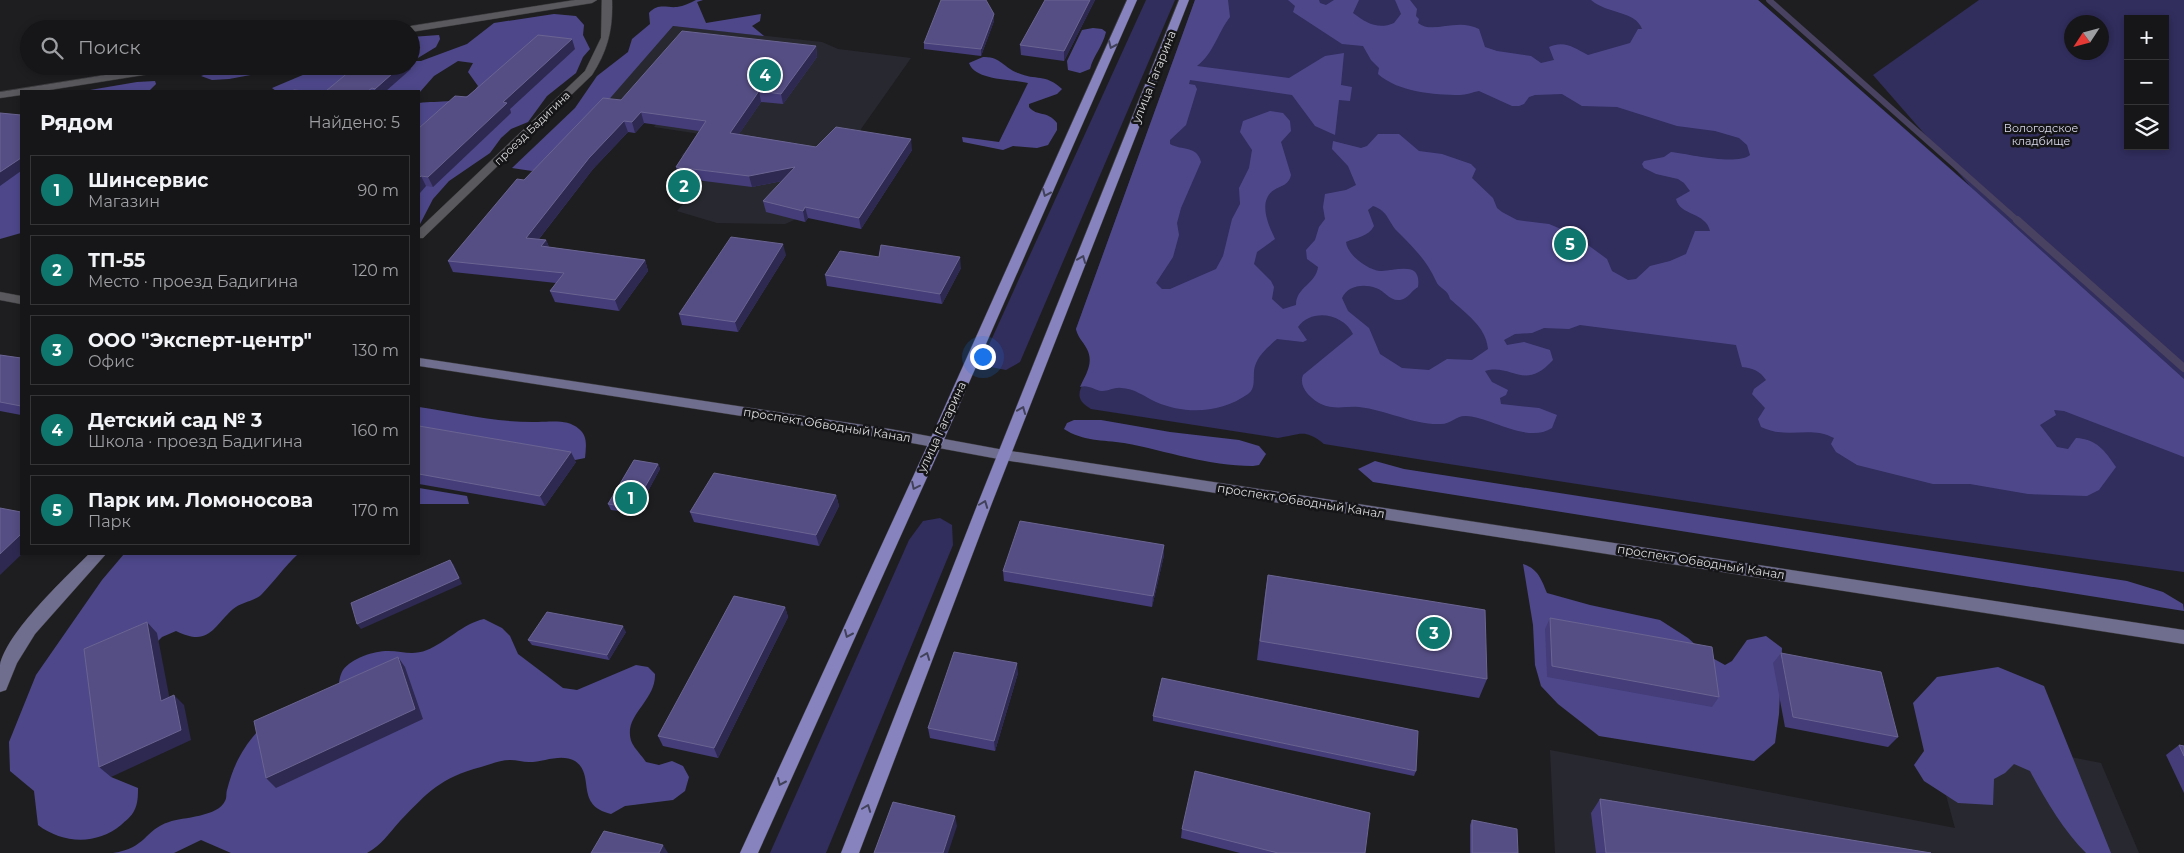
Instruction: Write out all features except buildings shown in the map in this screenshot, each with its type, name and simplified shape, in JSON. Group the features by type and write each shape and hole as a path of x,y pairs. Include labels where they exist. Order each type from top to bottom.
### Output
{"main road":[{"name":"улица Гагарина","path":"749,853 936,442 1132,0"},
{"name":"улица Гагарина","path":"850,853 1004,455 1184,0"},
{"name":"проспект Обводный Канал","path":"420,362 936,442 1004,455 2184,637"},
{"path":"0,685 12,655 26,636 42,615 97,555"}],"street":[{"path":"420,28 592,0"},
{"name":"проезд Бадигина","path":"420,235 589,73 604,47 608,35 606,0"},
{"path":"32,90 125,75"},
{"path":"0,96 20,92"},
{"path":"0,296 20,300"}],"shaded area":[{"path":"696,0 703,0 697,2 706,23 761,14 760,21 752,26 764,36 673,26 605,104 538,168 532,171 512,168 575,108 597,76 628,52 632,39 650,24 649,13 652,10 659,7 680,7"},
{"path":"1195,0 1228,0 1230,17 1208,55 1197,66 1289,78 1325,56 1344,53 1341,85 1352,87 1350,101 1339,100 1335,135 1315,126 1292,95 1190,80 1189,84 1195,85 1197,89 1186,125 1170,140 1170,144 1196,153 1201,162 1181,208 1177,223 1179,235 1173,257 1156,283 1162,289 1170,289 1216,269 1223,256 1232,219 1240,204 1239,188 1249,168 1252,150 1240,132 1243,121 1270,111 1283,113 1290,121 1291,131 1281,142 1291,175 1287,183 1269,195 1265,207 1275,239 1257,252 1254,264 1271,281 1274,287 1272,299 1283,309 1296,305 1299,294 1314,278 1316,273 1318,267 1307,259 1306,250 1315,240 1319,227 1325,219 1323,207 1325,194 1346,190 1356,185 1348,166 1332,149 1333,141 1361,148 1367,146 1378,134 1399,134 1419,151 1442,154 1471,164 1476,169 1472,178 1493,198 1497,208 1502,212 1517,220 1549,224 1573,234 1607,259 1612,271 1628,280 1636,279 1650,266 1670,261 1686,254 1695,231 1710,231 1704,220 1687,212 1678,204 1676,199 1690,191 1684,183 1678,179 1656,174 1644,168 1642,164 1644,161 1664,157 1671,152 1724,159 1743,158 1750,155 1747,145 1739,138 1715,131 1677,126 1617,107 1582,106 1562,94 1535,95 1529,97 1524,104 1512,106 1479,91 1462,95 1450,95 1406,89 1386,80 1378,74 1379,68 1371,60 1363,46 1342,44 1293,12 1295,6 1288,0 1319,0 1320,3 1326,5 1334,0 1359,0 1353,13 1367,22 1383,26 1394,23 1401,14 1395,0 1410,0 1417,9 1418,23 1424,26 1470,26 1479,29 1485,47 1497,51 1531,56 1541,63 1554,60 1549,47 1560,44 1565,45 1588,55 1630,43 1638,29 1642,29 1634,19 1598,5 1591,0 1758,0 1974,190 2184,379 2184,457 2064,411 2054,410 2056,415 2040,425 2057,447 2068,449 2076,438 2090,441 2104,451 2116,467 2099,490 2087,496 2028,494 1970,484 1933,484 1857,465 1836,452 1831,444 1834,438 1825,434 1771,431 1761,427 1758,419 1765,408 1752,394 1754,389 1766,380 1756,370 1742,367 1736,345 1580,325 1569,329 1544,328 1532,333 1515,334 1504,340 1507,345 1524,342 1550,350 1553,360 1534,374 1518,374 1503,370 1485,371 1492,382 1508,390 1506,395 1500,398 1501,404 1539,408 1557,415 1552,428 1542,432 1520,431 1476,417 1466,416 1445,424 1431,424 1359,407 1335,407 1321,404 1306,392 1302,384 1303,375 1353,334 1342,321 1318,315 1304,321 1298,327 1307,340 1303,342 1277,339 1261,354 1254,370 1252,388 1248,394 1238,400 1215,408 1203,410 1179,409 1156,402 1126,388 1102,391 1083,386 1080,387 1090,359 1087,349 1076,329","holes":["1373,206 1378,208 1420,255 1429,267 1437,284 1479,327 1488,349 1472,360 1447,359 1429,370 1402,368 1380,354 1369,328 1348,311 1342,298 1352,288 1366,286 1379,289 1393,299 1400,300 1407,297 1418,287 1418,278 1416,273 1411,270 1380,271 1370,268 1354,257 1347,247 1346,242 1365,235 1372,230 1374,226 1368,210"]},
{"path":"554,14 576,16 584,25 583,35 590,49 583,57 576,73 547,96 528,122 511,129 501,138 490,153 449,181 433,199 420,224 420,103 451,101 466,97 478,86 468,72 473,63 458,61 434,76 420,92 420,90 275,90 272,88 303,75 420,75 420,61 467,44 494,23"},
{"path":"673,26 822,42 838,49 911,58 861,129 858,140 801,217 785,224 717,223 677,211 721,161 681,156 700,134 654,127 664,113 604,104"},
{"path":"1102,29 1106,32 1090,69 1080,73 1068,70 1067,61 1082,30"},
{"path":"439,35 440,39 436,47 420,57 420,36"},
{"path":"983,57 994,58 1013,71 1045,79 1062,89 1057,94 1029,104 1032,110 1050,116 1057,123 1057,130 1048,145 1037,148 1013,146 1003,150 963,142 962,137 999,142 1028,83 995,78 979,73 969,63"},
{"path":"204,75 251,75 212,80 201,76"},
{"path":"155,81 156,84 150,90 90,90"},
{"path":"0,150 20,152 20,233 0,239"},
{"path":"420,407 493,419 570,424 582,432 586,442 585,458 575,460 420,433"},
{"path":"1074,420 1101,420 1170,432 1239,440 1259,446 1266,454 1259,465 1220,464 1124,443 1078,436 1064,429 1067,423"},
{"path":"1375,461 1404,469 2127,581 2163,592 2183,604 2184,611 1373,482 1358,469"},
{"path":"420,488 467,496 469,504 420,504"},
{"path":"123,555 297,555 261,595 233,609 209,633 196,637 176,631 162,637 152,647 111,777 138,788 138,800 133,813 112,832 91,839 69,839 58,836 38,825 34,791 10,771 9,742 36,675 102,580"},
{"path":"1523,564 1536,572 1547,593 1590,605 1660,620 1688,638 1707,655 1725,665 1732,661 1747,640 1766,636 1782,648 1779,714 1775,743 1754,761 1599,736 1558,704 1541,686 1535,665 1533,625"},
{"path":"484,619 502,628 510,636 518,654 563,688 577,690 636,665 648,667 655,674 654,684 631,725 632,743 646,762 659,765 672,761 683,766 689,777 685,791 673,800 625,806 611,814 600,810 593,804 589,797 584,774 581,767 575,761 564,758 535,762 506,760 467,771 436,787 400,821 381,843 367,853 231,853 201,840 174,853 113,853 133,847 161,825 175,820 200,816 221,806 226,800 229,782 238,759 246,745 257,732 337,693 342,672 352,662 364,656 382,651 422,652 434,647 476,621"},
{"path":"1998,667 2044,686 2111,853 2086,853 2062,824 2030,771 2014,764 2005,773 1994,779 1993,805 1958,803 1924,781 1914,765 1924,751 1913,703 1937,677"},
{"path":"1928,729 2101,763 2139,853 1555,853 1550,750 1955,828"}],"green space":[{"path":"1146,0 1175,0 1020,362 1006,370 991,367 983,358"},
{"name":"Вологодское кладбище","path":"1195,0 1758,0 1970,186 1873,75 1979,0 2184,0 2184,572 1861,527 1539,478 1324,444 1306,434 1278,438 1091,409 1080,399 1079,393 1091,365 1088,350 1076,329"},
{"path":"940,518 952,525 953,545 826,853 770,853 909,540 923,521"}],"waterway":[{"path":"1769,0 2018,221"},
{"path":"2017,220 2184,368"}],"place":[{"name":"Детский сад № 3","path":"765,75"},
{"name":"ТП-55","path":"684,186"},
{"name":"Парк им. Ломоносова","path":"1570,244"},
{"name":"Шинсервис","path":"631,498"},
{"name":"ООО \"Эксперт-центр\"","path":"1434,633"}]}
